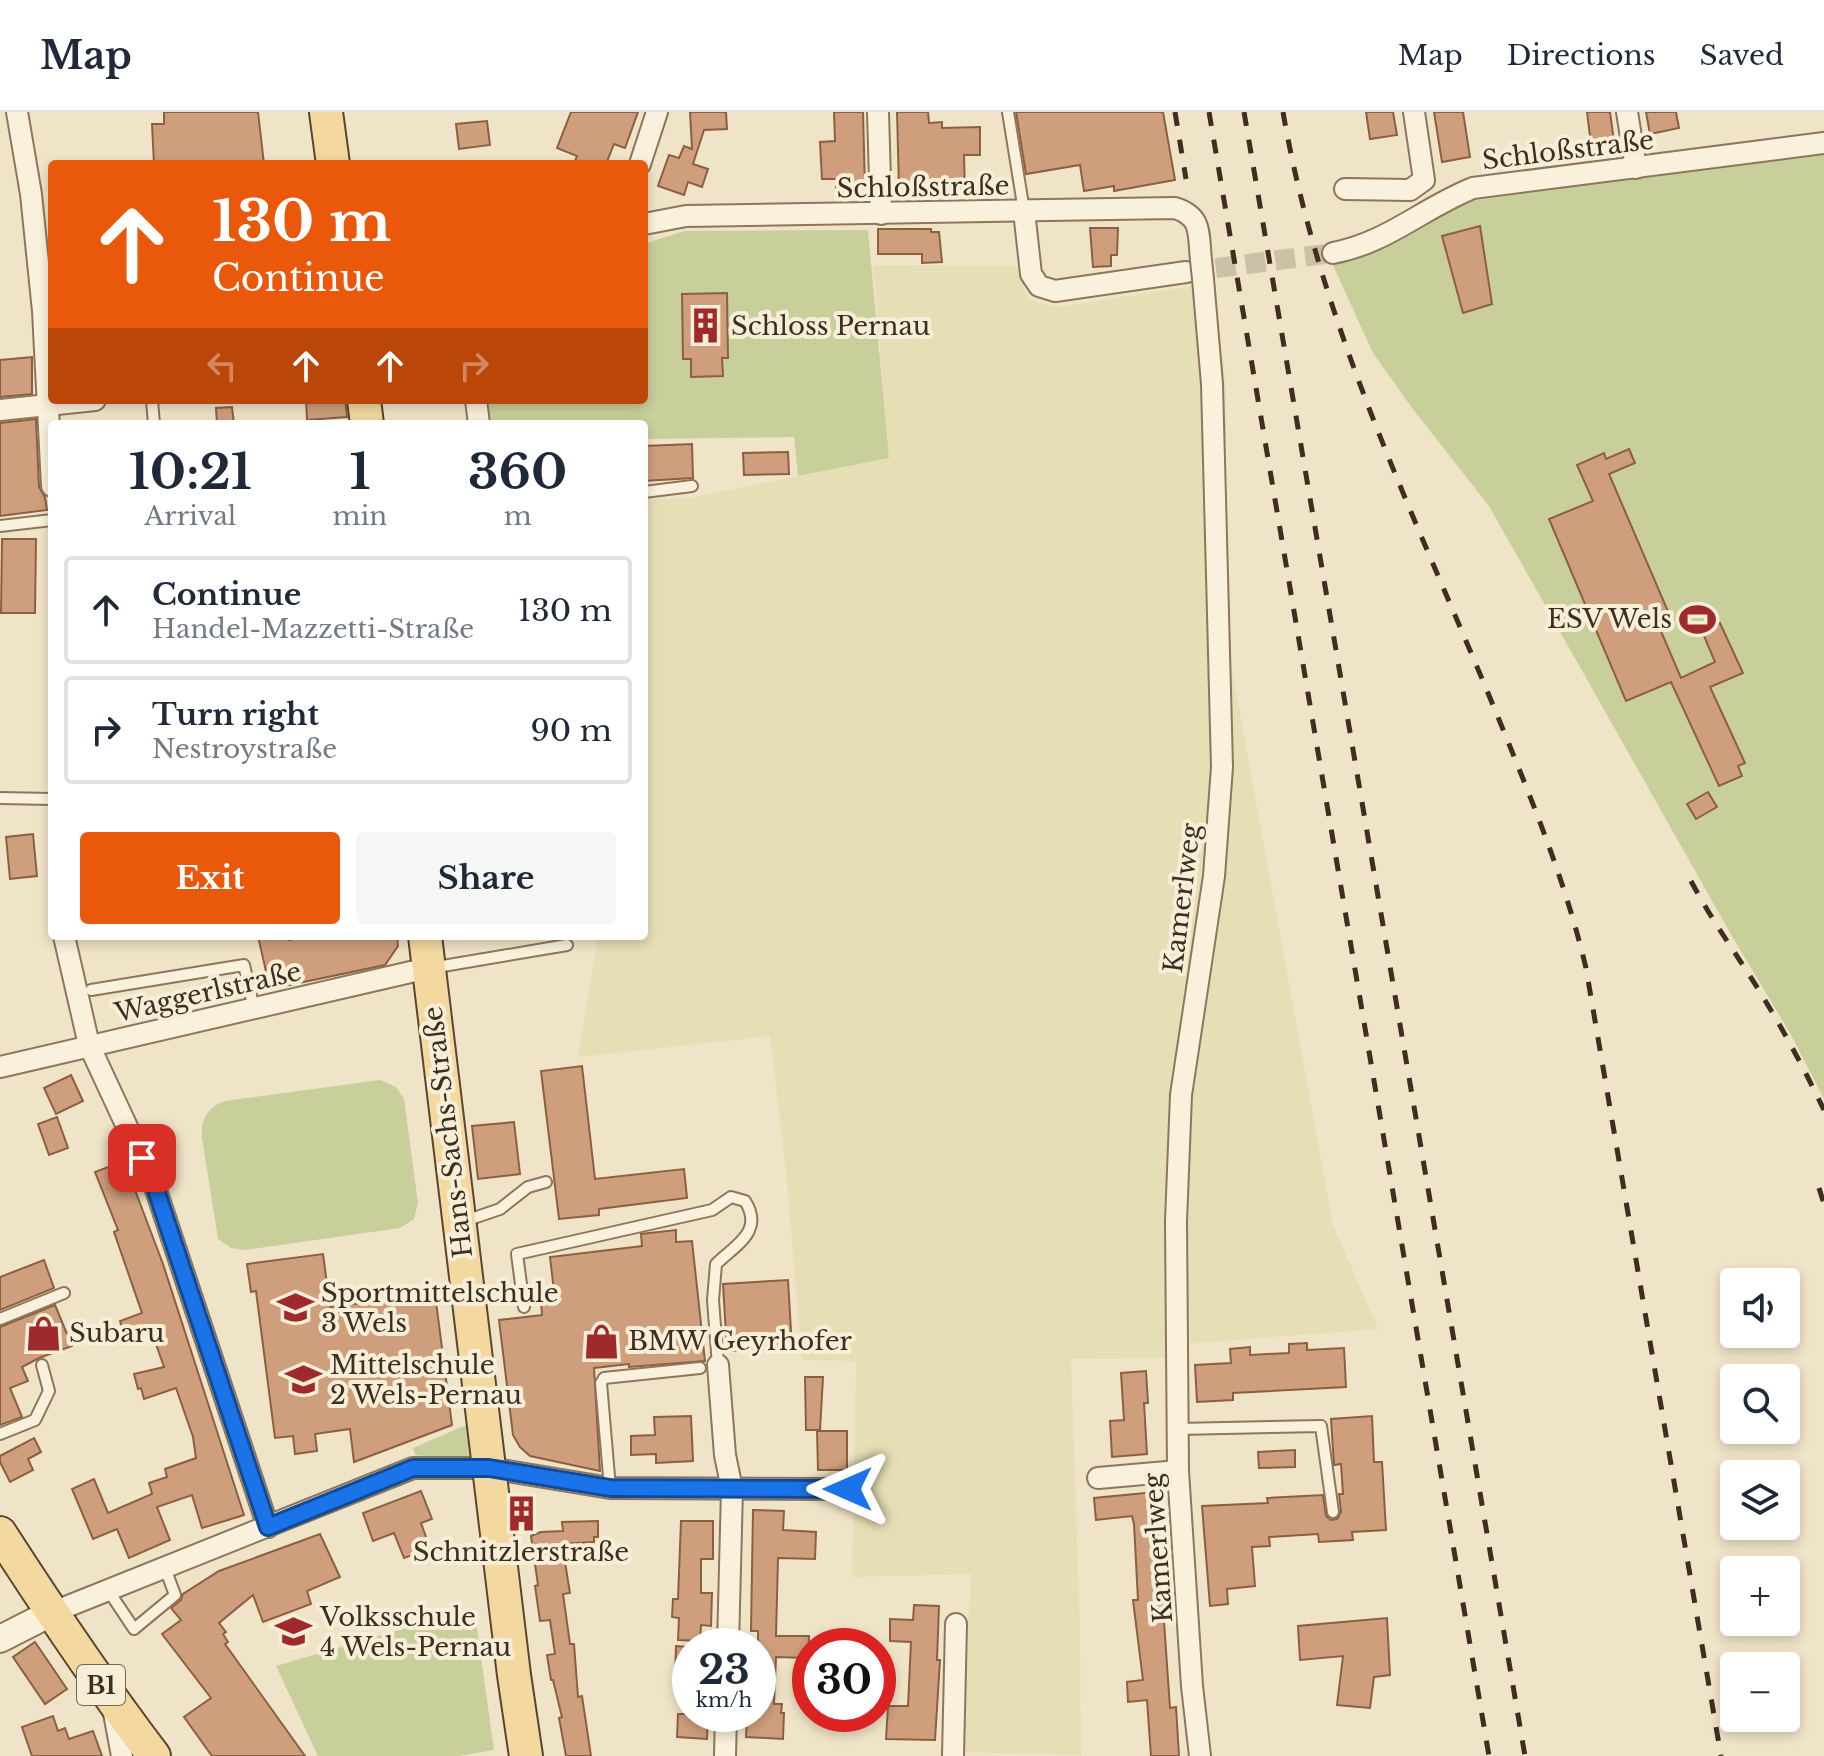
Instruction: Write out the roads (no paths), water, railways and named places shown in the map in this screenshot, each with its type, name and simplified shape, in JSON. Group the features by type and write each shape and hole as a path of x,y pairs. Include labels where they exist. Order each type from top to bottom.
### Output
{"main road":[{"path":"326,112 332,160"},
{"name":"Hans-Sachs-Straße","path":"425,940 526,1756"},
{"name":"B1","path":"0,1533 111,1700 154,1756"}],"street":[{"path":"17,112 31,194 42,296 48,420"},
{"path":"641,160 657,112"},
{"path":"878,112 881,214"},
{"path":"1345,189 1410,190 1424,180 1414,112"},
{"path":"1627,112 1636,168"},
{"name":"Schloßstraße","path":"1333,253 1357,249 1390,235 1443,199 1473,188 1824,143"},
{"name":"Kamerlweg","path":"1024,211 1175,208 1189,212 1197,222 1197,270 1212,384 1222,767 1214,876 1181,1095 1176,1221 1178,1471 1192,1686 1200,1756"},
{"name":"Schloßstraße","path":"648,223 686,216 1024,211 1031,274 1039,286 1055,291 1197,270"},
{"path":"0,410 47,404"},
{"path":"65,940 89,1045 155,1187 268,1527"},
{"name":"Waggerlstraße","path":"0,1067 428,968"},
{"path":"709,1366 732,1489 728,1628"},
{"path":"0,1639 51,1613 413,1468 489,1468 610,1488 848,1489"},
{"path":"1098,1478 1178,1471"},
{"path":"953,1756 956,1624"},
{"path":"111,1700 122,1756"},
{"path":"725,1756 726,1732"}],"lane":[{"path":"1008,112 1024,211"},
{"path":"648,492 692,486"},
{"path":"0,526 48,520"},
{"path":"0,798 48,799"},
{"path":"428,968 567,945"},
{"path":"91,990 244,965 254,1009"},
{"path":"459,1222 500,1209 528,1187 546,1182"},
{"path":"524,1307 517,1254 712,1210 731,1197 745,1201 753,1214 751,1231 716,1264 709,1366 604,1378 601,1383 610,1488"},
{"path":"0,1319 64,1293"},
{"path":"0,1434 35,1420 49,1391 42,1365"},
{"path":"1177,1429 1321,1426 1333,1512"},
{"path":"108,1590 134,1629 175,1595 165,1568"}],"tunnel":[{"path":"1186,272 1333,253"}],"railway":[{"path":"1175,112 1186,179"},
{"path":"1209,112 1489,1756"},
{"path":"1244,112 1525,1756"},
{"path":"1283,112 1300,192 1346,347 1405,498 1525,783 1578,936 1721,1756"},
{"path":"1691,881 1776,1019 1824,1110"},
{"path":"1819,1188 1824,1204"}],"place":[{"name":"Schloss Pernau","path":"705,326"},
{"name":"ESV Wels","path":"1698,619"},
{"name":"Sportmittelschule 3 Wels","path":"295,1308"},
{"name":"Subaru","path":"43,1333"},
{"name":"BMW Geyrhofer","path":"602,1341"},
{"name":"Mittelschule 2 Wels-Pernau","path":"304,1380"},
{"name":"Schnitzlerstraße","path":"521,1513"},
{"name":"Volksschule 4 Wels-Pernau","path":"294,1632"}]}
